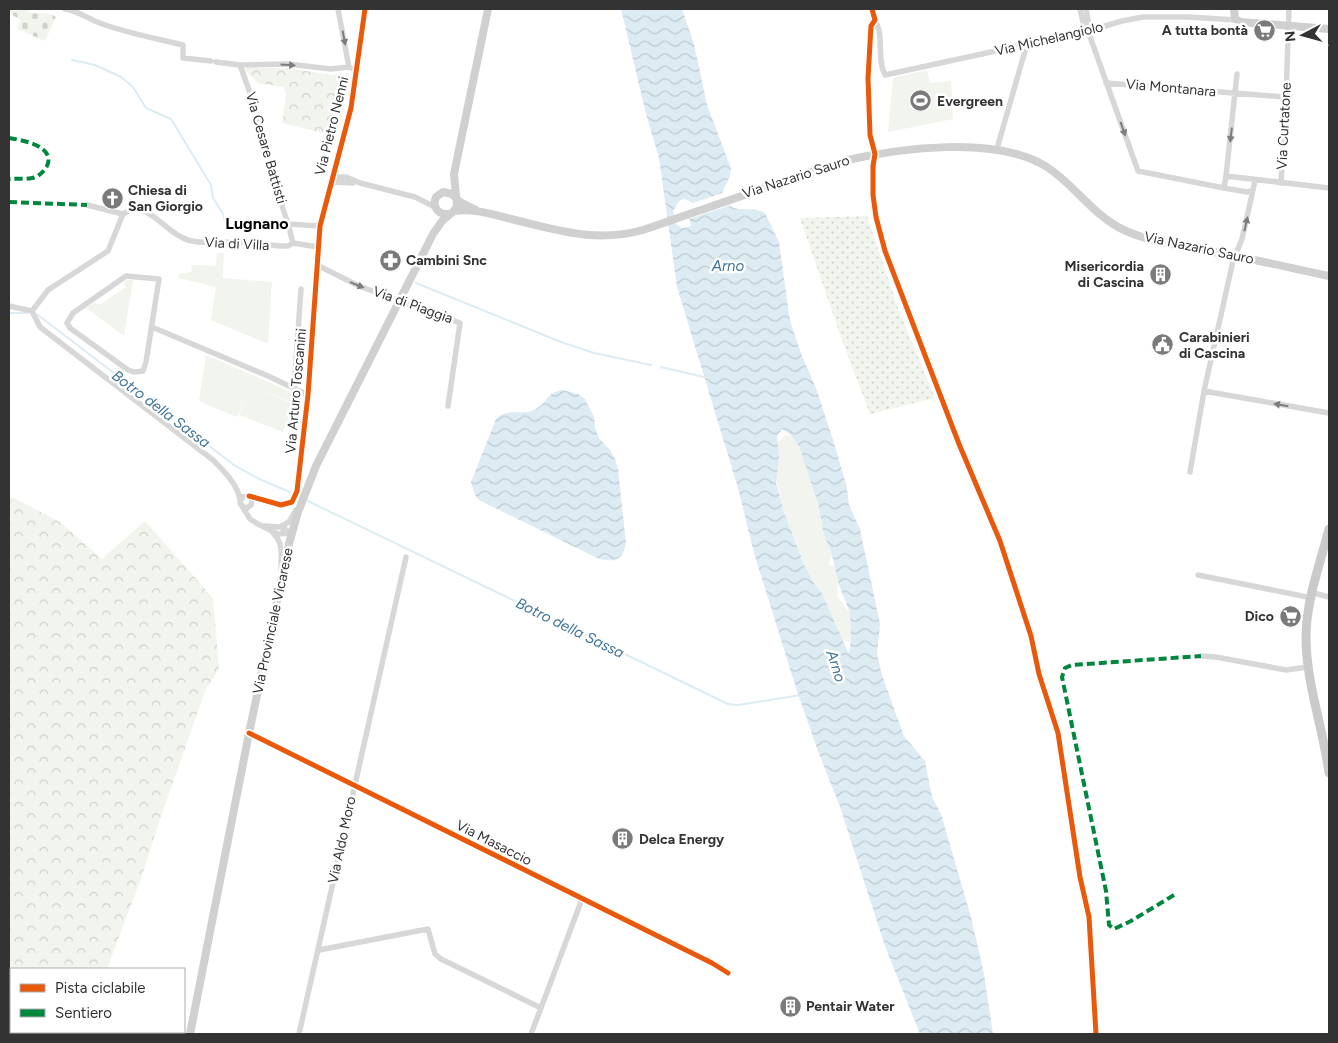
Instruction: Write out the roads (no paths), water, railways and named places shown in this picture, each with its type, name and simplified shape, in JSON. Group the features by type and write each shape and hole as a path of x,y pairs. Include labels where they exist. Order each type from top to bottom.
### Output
{"main road":[{"path":"454,174 434,200 435,208 441,214 451,212 456,206 454,174 488,9"},
{"path":"1234,9 1234,17 1237,20"},
{"name":"Via Michelangiolo","path":"1237,20 1244,23 1329,29"},
{"name":"Via Nazario Sauro","path":"456,198 462,204 480,212 592,236 616,236 643,230 843,161 892,152 933,148 1005,150 1027,157 1047,168 1101,216 1124,231 1147,238 1329,276"},
{"path":"441,193 452,194 456,198"},
{"name":"Via Provinciale Vicarese","path":"433,234 435,208"},
{"name":"Via Nazario Sauro","path":"451,212 480,212"},
{"name":"Via Provinciale Vicarese","path":"190,1034 292,533 306,490 320,457 433,234 451,212"},
{"path":"1329,529 1312,596 1306,637 1308,667 1329,773"}],"street":[{"path":"65,9 98,22 183,45 183,58 240,65 288,64 331,69 349,67 357,70"},
{"path":"338,9 349,67"},
{"name":"Via Pietro Nenni","path":"318,247 320,226 331,179 351,108 365,9"},
{"path":"1080,9 1084,27 1088,31 1138,171 1247,192 1253,190"},
{"path":"1086,9 1090,26 1088,31"},
{"name":"Via Curtatone","path":"1281,183 1289,9"},
{"name":"Via Michelangiolo","path":"875,20 879,28 881,65 885,75 1088,31 1122,20 1143,17 1188,17 1237,20"},
{"path":"998,144 1027,44"},
{"name":"Via Cesare Battisti","path":"240,65 254,104 273,178 293,243"},
{"name":"Via Montanara","path":"1224,188 1238,74"},
{"name":"Via Montanara","path":"1106,83 1286,97"},
{"path":"335,164 346,177 360,183"},
{"path":"1226,176 1329,188"},
{"path":"331,179 346,177"},
{"path":"331,179 360,183 415,197 428,197 441,193"},
{"path":"1190,472 1204,391 1234,256 1242,239 1255,180"},
{"path":"415,197 435,208"},
{"name":"Via di Villa","path":"87,206 123,214 134,209 147,213 178,236 194,242 228,242 281,246 288,246 293,243 318,247"},
{"path":"32,311 48,290 108,251 123,214"},
{"path":"288,224 320,226"},
{"name":"Via Arturo Toscanini","path":"260,500 281,505 290,503 294,499 298,484 308,395 318,247"},
{"name":"Via di Piaggia","path":"317,266 351,282 460,323 448,406"},
{"path":"126,276 158,279 152,327 146,365 143,371 137,373 126,368 70,328 67,323 73,313 126,276"},
{"path":"294,388 301,289"},
{"path":"9,306 32,311"},
{"path":"32,311 40,327 213,460 225,472 252,521 277,537 281,547 280,586"},
{"path":"152,327 308,395"},
{"path":"1204,391 1329,413"},
{"path":"236,489 252,500 249,517"},
{"path":"280,527 292,519 306,490"},
{"path":"247,496 260,500 245,508 241,503 242,497 247,496"},
{"path":"260,525 280,527 292,533"},
{"path":"271,532 282,535 292,533"},
{"name":"Via Aldo Moro","path":"299,1034 406,557"},
{"path":"1198,575 1312,596 1329,597"},
{"path":"1201,656 1286,670 1308,667"},
{"name":"Via Masaccio","path":"250,733 728,973"},
{"path":"531,1034 582,899"},
{"path":"319,950 428,928 435,954 441,959 541,1008"}],"water":[{"name":"Arno","path":"621,9 682,9 694,44 707,105 731,168 730,176 722,193 725,201 735,208 759,210 765,213 779,242 790,321 816,388 847,488 849,505 860,529 880,624 877,654 882,675 904,736 925,761 932,797 941,814 971,917 984,974 993,1034 920,1034 885,946 840,807 796,688 754,553 738,488 677,287 659,158 646,114","holes":["684,199 692,203 694,217 689,219 691,226 682,228 676,224 673,211 680,200","782,429 791,435 799,446 819,507 823,532 832,555 839,585 850,613 851,641 849,652 822,593 815,585 804,564 785,515 776,483 779,457 777,436"]},
{"path":"563,390 578,394 585,399 594,417 595,428 599,438 615,459 618,469 626,543 622,554 616,559 597,558 479,500 475,495 471,482 496,419 500,415 509,412 529,412 534,410 542,405 553,393"}],"waterway":[{"path":"72,60 95,65 121,77 133,87 146,108 171,119 211,185 213,198 223,214 227,228"},
{"path":"416,283 561,342 594,353 651,365"},
{"name":"Botro della Sassa","path":"9,313 27,313"},
{"name":"Botro della Sassa","path":"38,315 234,465 259,479 290,492"},
{"path":"661,367 704,377"},
{"name":"Botro della Sassa","path":"308,501 728,704 738,705 801,695"}],"place":[{"name":"A tutta bontà","path":"1264,30"},
{"name":"Evergreen","path":"921,101"},
{"name":"Chiesa di San Giorgio","path":"112,198"},
{"name":"Cambini Snc","path":"390,260"},
{"name":"Misericordia di Cascina","path":"1160,274"},
{"name":"Carabinieri di Cascina","path":"1163,345"},
{"name":"Dico","path":"1290,616"},
{"name":"Delca Energy","path":"623,839"},
{"name":"Pentair Water","path":"790,1006"}],"district":[{"name":"Lugnano","path":"257,223"}]}
